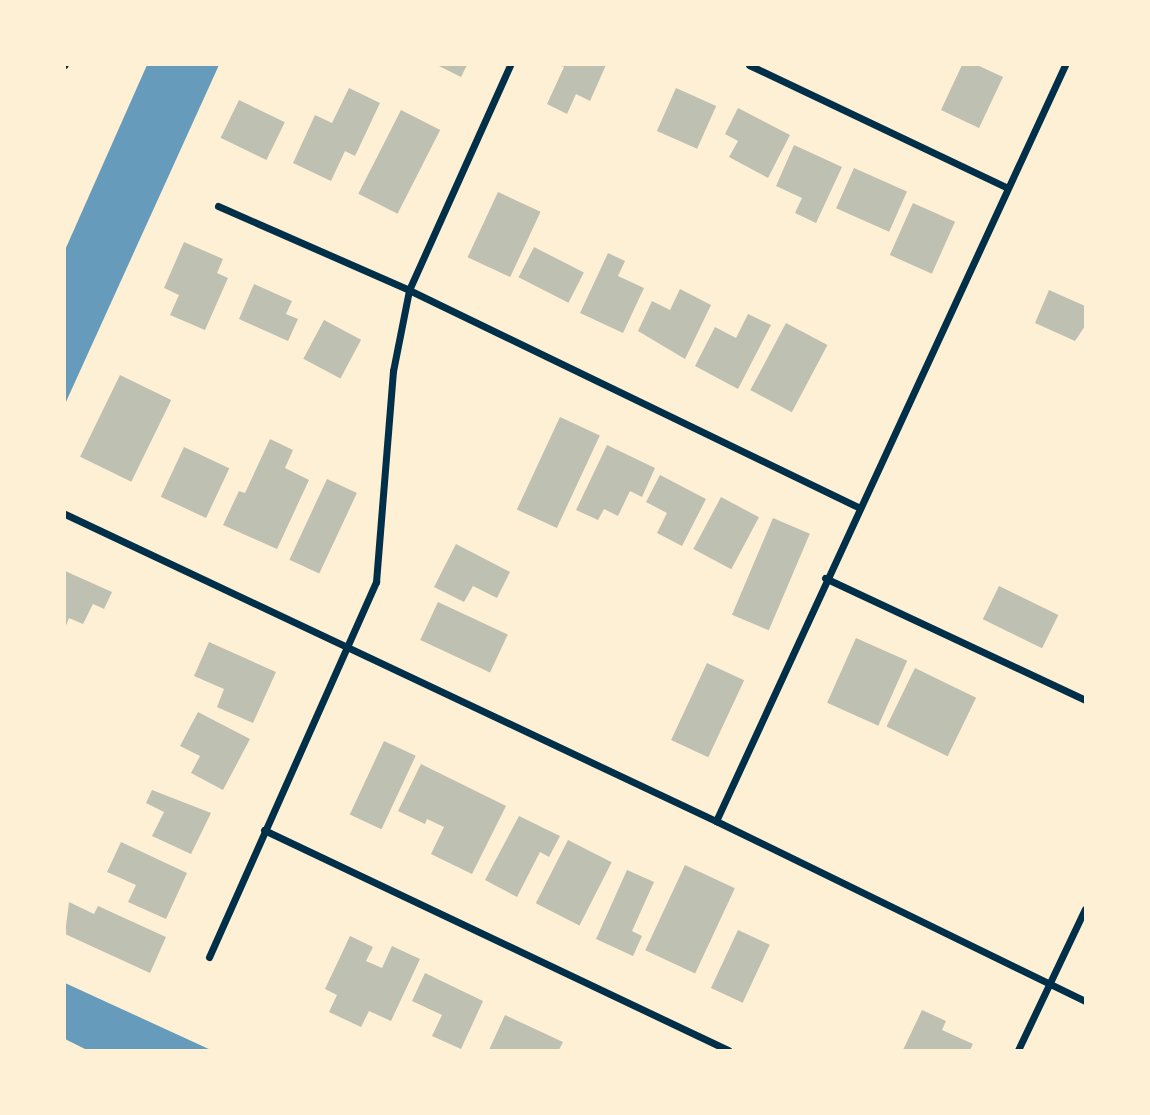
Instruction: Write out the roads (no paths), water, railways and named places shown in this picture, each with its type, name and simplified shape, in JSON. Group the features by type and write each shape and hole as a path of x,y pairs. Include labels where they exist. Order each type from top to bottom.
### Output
{"street":[{"path":"209,957 264,830 349,650 376,582 393,371 409,290 510,65"},
{"path":"749,65 1006,187"},
{"path":"716,821 825,578 1065,65"},
{"path":"218,206 409,290 858,507"},
{"path":"65,514 716,821 1085,1001"},
{"path":"825,578 1085,700"},
{"path":"264,830 728,1050"},
{"path":"1018,1050 1085,909"}],"water":[{"path":"147,65 219,65 65,404 65,250"},
{"path":"65,983 211,1050 87,1050 65,1039"}]}
